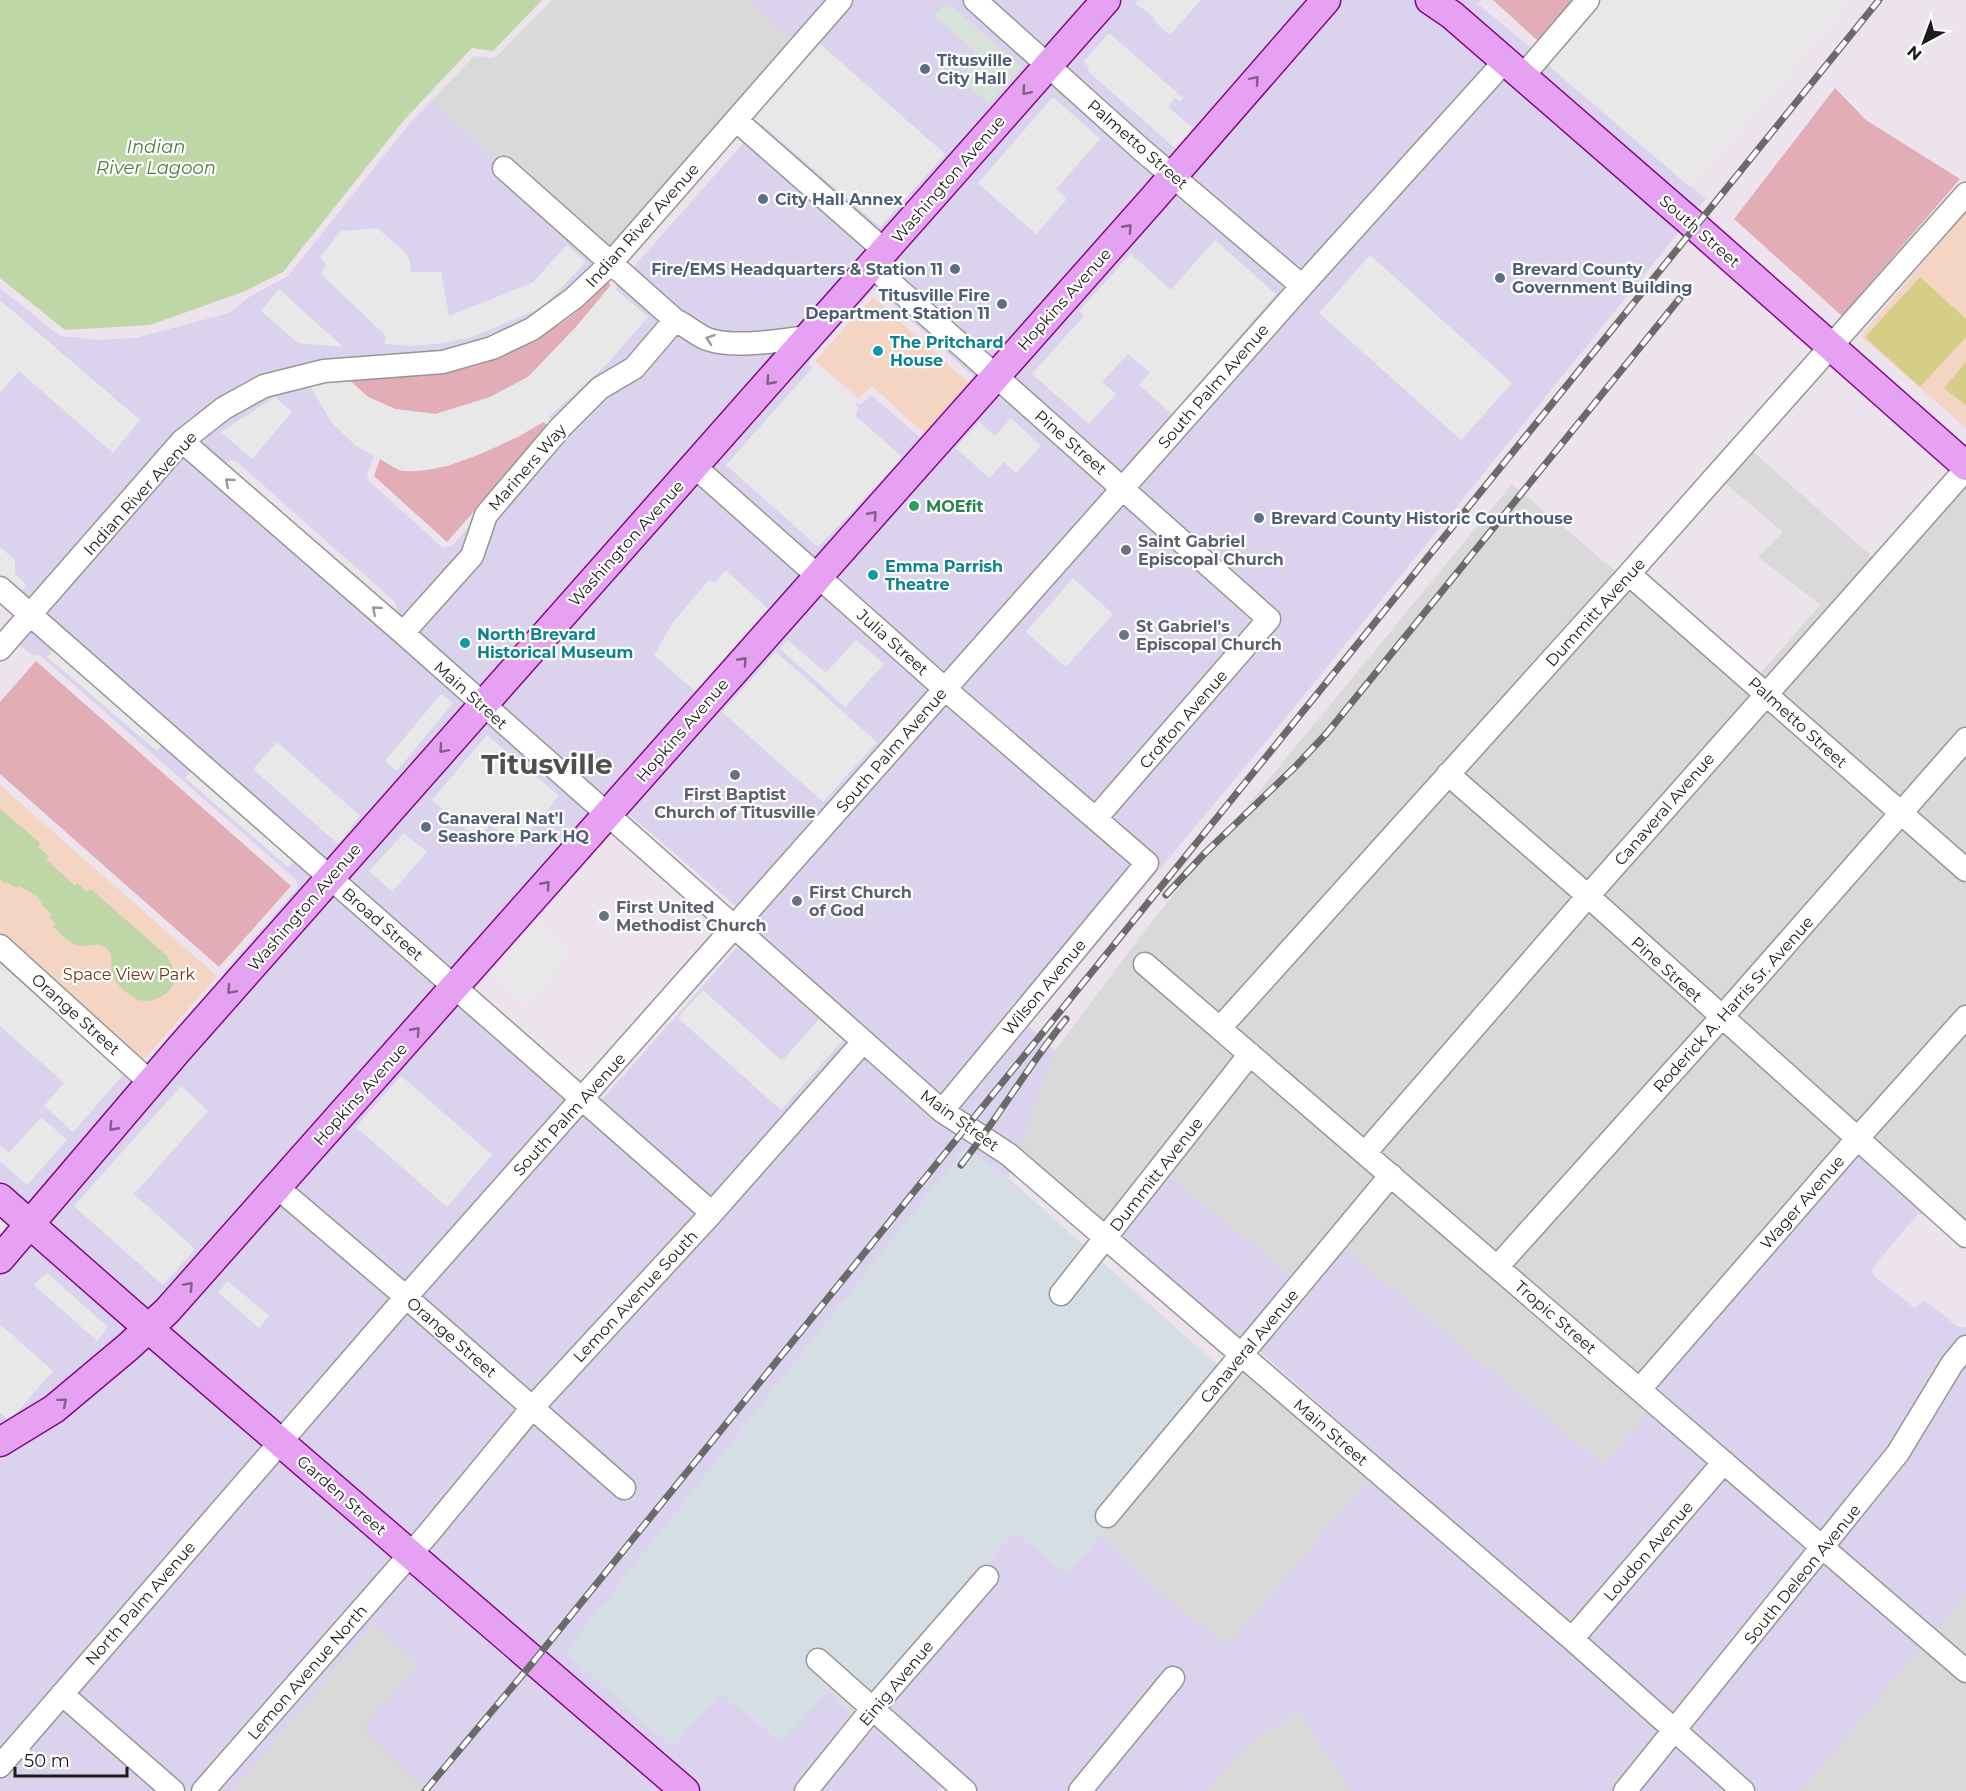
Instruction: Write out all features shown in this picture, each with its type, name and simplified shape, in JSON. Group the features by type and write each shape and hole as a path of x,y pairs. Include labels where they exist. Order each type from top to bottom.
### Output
{"main road":[{"name":"Washington Avenue","path":"0,1258 482,705 1106,0"},
{"name":"Hopkins Avenue","path":"7,1437 54,1409 149,1329 278,1188 1326,0"},
{"name":"South Street","path":"1441,5 1689,221 1966,468"},
{"name":"Garden Street","path":"0,1198 685,1791"}],"street":[{"name":"Indian River Avenue","path":"0,649 182,441 224,408 264,386 324,371 443,362 492,348 532,329 574,298 610,264 841,0"},
{"name":"Palmetto Street","path":"975,0 1302,286"},
{"name":"South Palm Avenue","path":"281,1441 1302,286 1513,69 1588,0"},
{"name":"Pine Street","path":"736,120 996,376 1269,619"},
{"path":"504,168 675,320 685,324 698,335 733,344 809,337"},
{"name":"Dummitt Avenue","path":"1220,1028 1629,574 1966,194"},
{"name":"Mariners Way","path":"403,633 472,556 486,515 560,428 600,388 634,368 675,320"},
{"name":"Main Street","path":"182,441 403,633 942,1111 1008,1154 1572,1639 1743,1791"},
{"name":"Julia Street","path":"694,466 945,689 1147,863"},
{"name":"Canaveral Avenue","path":"1365,1153 1766,693 1966,468"},
{"name":"Palmetto Street","path":"1629,574 1966,870"},
{"name":"Broad Street","path":"0,588 712,1213"},
{"name":"Crofton Avenue","path":"1096,818 1269,619"},
{"name":"Roderick A. Harris Sr. Avenue","path":"1497,1267 1721,1018 1966,739"},
{"name":"Pine Street","path":"1448,774 1588,896 1966,1236"},
{"name":"Wilson Avenue","path":"942,1111 1147,863"},
{"name":"Orange Street","path":"0,946 151,1083"},
{"name":"Tropic Street","path":"1145,964 1966,1671"},
{"name":"Wager Avenue","path":"1640,1389 1966,1017"},
{"name":"Lemon Avenue South","path":"410,1554 532,1407 712,1213 863,1042"},
{"name":"Dummitt Avenue","path":"1061,1294 1250,1054"},
{"name":"Canaveral Avenue","path":"1107,1516 1391,1175"},
{"name":"Orange Street","path":"278,1188 624,1488"},
{"name":"South Deleon Avenue","path":"1625,1791 1898,1453 1952,1364 1966,1347"},
{"name":"North Palm Avenue","path":"0,1766 281,1441"},
{"name":"Loudon Avenue","path":"1572,1639 1724,1462"},
{"name":"Lemon Avenue North","path":"203,1791 410,1554"},
{"name":"Einig Avenue","path":"806,1791 873,1708 987,1577"},
{"path":"818,1660 873,1708 956,1788"},
{"path":"1080,1791 1173,1678"},
{"path":"62,1694 173,1791"}],"shaded area":[{"path":"552,0 746,0 794,42 610,252 504,157 499,162 430,102 474,56 491,58 497,56"},
{"path":"746,0 831,0 794,42"},
{"path":"851,0 962,0 1037,67 885,239 758,127 815,62 805,53"},
{"path":"989,0 1096,0 1048,53"},
{"path":"1116,0 1316,0 1173,164 1060,64"},
{"path":"1138,0 1201,0 1170,35 1153,20 1155,18 1135,3"},
{"path":"1336,0 1415,0 1446,22 1493,63 1302,275 1185,174"},
{"path":"1452,0 1481,0 1478,4 1535,51 1522,66"},
{"path":"1493,0 1573,0 1538,41"},
{"path":"1607,0 1850,0 1690,187 1549,66"},
{"path":"948,3 1022,67 989,104 960,79 980,56 933,15"},
{"path":"1109,33 1183,98 1180,102 1175,98 1168,107 1193,128 1176,149 1088,71 1089,67 1083,62"},
{"path":"818,42 945,154 880,227 758,121 757,115"},
{"path":"1547,61 1706,199 1694,213 1534,76"},
{"path":"1504,73 1683,227 1280,725 1029,1026 1055,1051 1018,1151 954,1108 1158,862 1107,817 1281,618 1135,487"},
{"path":"1049,77 1162,177 996,365 883,265"},
{"path":"1835,88 1866,120 1960,179 1842,316 1734,219"},
{"path":"1053,97 1100,139 1056,189 1067,199 1036,234 978,183"},
{"path":"430,102 499,162 493,170 598,264 528,322 490,340 442,354 264,378 31,604 0,577 0,288 64,337 96,340 136,338 229,313 249,297 288,276 410,123"},
{"path":"746,140 873,253 806,329 734,335 710,330 680,312 631,270"},
{"path":"1173,187 1290,288 1123,477 1008,375"},
{"path":"377,228 403,250 410,260 411,272 441,272 449,316 532,283 567,245 586,262 543,307 472,337 412,346 384,344 386,336 321,274 325,263 320,257 341,231"},
{"path":"1215,240 1276,294 1172,414 1139,385 1150,373 1128,354 1102,382 1116,394 1089,424 1032,374 1084,316 1079,311 1131,254 1171,290"},
{"path":"1370,255 1512,383 1461,440 1319,313"},
{"path":"1920,277 1966,319 1966,337 1920,387 1865,337"},
{"path":"872,278 984,378 819,564 706,465","holes":["873,290 878,291 975,378 924,441 871,395 862,404 854,404 809,365 810,356"]},
{"path":"617,281 664,321 630,362 553,420 547,416 377,453 374,456 367,475 368,480 443,548 452,546 476,518 465,552 403,622 393,614 397,608 395,602 236,461 230,460 224,466 195,440 228,415 267,394 325,379 391,415 581,332 616,289"},
{"path":"608,282 611,285 576,327 528,377 490,397 436,414 395,409 368,397 348,379 434,374 463,369 491,360 521,347 563,322 583,307"},
{"path":"611,285 648,317 607,364 543,422 518,437 448,466 403,471 356,446 332,423 308,383 348,379 368,397 395,409 436,414 490,397 528,377 576,327"},
{"path":"279,289 343,347 298,343 261,311"},
{"path":"0,300 140,420 113,453 19,371 0,393"},
{"path":"677,330 790,347 482,693 414,632 493,519 566,434"},
{"path":"1966,362 1966,405 1944,388"},
{"path":"813,367 858,407 856,416 903,458 818,547 726,465"},
{"path":"996,388 1112,490 945,677 830,574"},
{"path":"275,397 292,412 252,459 221,432"},
{"path":"1011,418 1041,446 1016,473 1004,462 989,478 956,448 979,422 995,436"},
{"path":"543,422 549,426 447,542 374,476 380,459 402,471 439,468 495,448"},
{"path":"1752,451 1875,559 1766,681 1759,675 1820,605 1758,557 1783,532 1726,484"},
{"path":"182,453 471,706 330,866 43,614"},
{"path":"695,478 807,577 607,803 494,704"},
{"path":"1966,481 1966,727 1901,803 1777,692"},
{"path":"1512,484 1619,574 1220,1017 1145,952 1134,965 1239,1056 1105,1227 1018,1151 1055,1051 1144,931"},
{"path":"1123,500 1258,621 1096,807 956,687"},
{"path":"0,547 15,560 15,574 27,585 0,614"},
{"path":"726,570 768,609 712,672 697,693 654,655 674,621 709,580 715,583"},
{"path":"1073,578 1113,614 1066,667 1026,632"},
{"path":"1629,586 1754,695 1587,885 1460,773"},
{"path":"819,587 933,690 740,910 623,809"},
{"path":"31,627 319,879 222,980 224,972 296,890 298,886 296,880 41,656 37,654 33,656 17,642"},
{"path":"788,640 826,673 856,640 884,664 845,707 780,649"},
{"path":"56,647 165,741 157,751 47,657"},
{"path":"776,652 877,742 823,802 722,712"},
{"path":"36,661 291,886 219,967 0,774 0,702"},
{"path":"441,694 453,703 397,771 385,761"},
{"path":"945,700 1135,865 942,1099 752,931 757,926 751,920"},
{"path":"1766,705 1890,816 1721,1006 1599,895"},
{"path":"482,717 596,816 455,975 342,876"},
{"path":"487,735 559,796 516,847 490,825 477,838 432,800"},
{"path":"277,742 360,816 338,844 253,769"},
{"path":"1966,751 1966,859 1913,813"},
{"path":"195,767 297,856 288,867 185,778"},
{"path":"1448,786 1576,898 1365,1142 1232,1027"},
{"path":"1901,826 1966,882 1966,1006 1857,1127 1732,1016"},
{"path":"404,833 427,852 392,892 369,871"},
{"path":"331,889 443,988 150,1318 41,1222"},
{"path":"1588,908 1709,1019 1497,1256 1377,1152"},
{"path":"538,924 570,951 525,1003 493,975"},
{"path":"740,944 852,1043 711,1202 600,1102"},
{"path":"0,960 140,1084 30,1212 0,1186"},
{"path":"0,963 124,1074 73,1132 44,1106 64,1083 0,1026"},
{"path":"703,990 782,1061 819,1019 843,1040 781,1110 678,1018"},
{"path":"455,998 571,1100 406,1286 289,1187"},
{"path":"1721,1029 1845,1140 1639,1378 1509,1266"},
{"path":"1966,1029 1966,1224 1869,1137"},
{"path":"863,1054 1012,1168 1008,1178 966,1147 720,1693 781,1741 830,1690 854,1716 796,1791 698,1791 422,1552 533,1419 624,1500 636,1487 544,1406"},
{"path":"1250,1066 1379,1177 1295,1279 1166,1174"},
{"path":"401,1076 492,1155 447,1207 356,1127"},
{"path":"181,1086 208,1111 134,1194 195,1249 163,1285 74,1206"},
{"path":"583,1110 700,1215 532,1396 418,1296"},
{"path":"41,1117 67,1140 27,1185 0,1161 0,1145 9,1153"},
{"path":"965,1147 1008,1178 1088,1249 1050,1297 1062,1306 1099,1259 1221,1368 1095,1517 1107,1527 1067,1574 1014,1532 872,1695 818,1649 807,1662 860,1708 854,1716 830,1691 782,1741 720,1693 672,1748 565,1652"},
{"path":"1857,1150 1966,1247 1925,1215 1918,1214 1874,1266 1872,1270 1874,1276 1913,1307 1917,1307 1924,1300 1958,1327 1966,1327 1966,1334 1946,1361 1892,1449 1823,1536 1651,1388"},
{"path":"1166,1174 1295,1279 1241,1344 1117,1237"},
{"path":"1391,1187 1651,1411 1602,1464 1342,1246"},
{"path":"277,1200 395,1299 281,1430 162,1328"},
{"path":"30,1235 137,1330 0,1432 0,1270"},
{"path":"1342,1246 1602,1464 1651,1411 1713,1464 1572,1628 1257,1349"},
{"path":"47,1273 108,1327 97,1341 34,1285"},
{"path":"228,1281 269,1316 259,1328 218,1292"},
{"path":"406,1309 521,1409 410,1542 293,1440"},
{"path":"0,1324 53,1371 9,1421 0,1413"},
{"path":"148,1340 270,1443 0,1754 0,1451"},
{"path":"1966,1359 1966,1594 1935,1632 1835,1546"},
{"path":"1242,1367 1370,1478 1227,1646 1156,1589 1100,1535"},
{"path":"281,1453 399,1556 193,1791 186,1791 73,1692"},
{"path":"1724,1474 1812,1550 1675,1718 1584,1638"},
{"path":"1370,1478 1664,1732 1615,1791 1350,1791 1299,1710 1245,1747 1209,1791 1090,1791 1184,1676 1172,1667 1070,1791 979,1791 885,1707 998,1576 987,1565 873,1697 872,1695 1014,1532 1067,1574 1100,1535 1156,1589 1227,1646"},
{"path":"1824,1560 1923,1645 1802,1791 1757,1791 1687,1729"},
{"path":"410,1566 671,1791 423,1791 424,1789 362,1729 418,1665 373,1625 233,1791 213,1791"},
{"path":"1966,1594 1966,1659 1935,1632"},
{"path":"373,1625 418,1665 423,1791 233,1791"},
{"path":"1923,1645 1966,1682 1966,1791 1802,1791"},
{"path":"62,1705 160,1791 0,1791 0,1778"},
{"path":"1299,1710 1350,1791 1209,1791 1245,1747"},
{"path":"874,1720 943,1783 937,1791 816,1791"},
{"path":"1675,1742 1730,1791 1635,1791"}],"green space":[{"path":"1966,211 1966,428 1861,336"},
{"path":"873,297 969,383 925,434 872,386 859,398 815,361"},
{"name":"Space View Park","path":"0,785 217,976 142,1062 0,935"}],"water":[{"name":"Indian River Lagoon","path":"0,0 542,0 493,51 472,48 405,119 283,272 243,292 150,325 65,330 0,278"},
{"path":"0,809 40,843 38,847 49,856 46,859 75,886 77,883 87,892 91,889 167,956 173,968 174,982 164,995 147,1001 132,997 115,980 111,956 105,947 101,945 78,946 68,941 53,927 55,923 49,917 52,914 43,906 38,897 19,886 16,888 7,882 5,884 0,879"}],"railway":[{"path":"425,1791 534,1661 1879,0"},
{"path":"1166,895 1205,853 1327,733 1680,298"},
{"path":"961,1165 1066,1019"}],"place":[{"name":"Titusville City Hall","path":"925,69"},
{"name":"City Hall Annex","path":"763,199"},
{"name":"Fire/EMS Headquarters & Station 11","path":"955,269"},
{"name":"Brevard County Government Building","path":"1500,278"},
{"name":"Titusville Fire Department Station 11","path":"1002,304"},
{"name":"The Pritchard House","path":"878,351"},
{"name":"MOEfit","path":"914,506"},
{"name":"Brevard County Historic Courthouse","path":"1259,518"},
{"name":"Saint Gabriel Episcopal Church","path":"1126,550"},
{"name":"Emma Parrish Theatre","path":"873,575"},
{"name":"St Gabriel's Episcopal Church","path":"1124,635"},
{"name":"North Brevard Historical Museum","path":"465,643"},
{"name":"First Baptist Church of Titusville","path":"735,775"},
{"name":"Canaveral Nat'l Seashore Park HQ","path":"426,827"},
{"name":"First Church of God","path":"797,901"},
{"name":"First United Methodist Church","path":"604,916"}],"district":[{"name":"Titusville","path":"547,764"}]}
